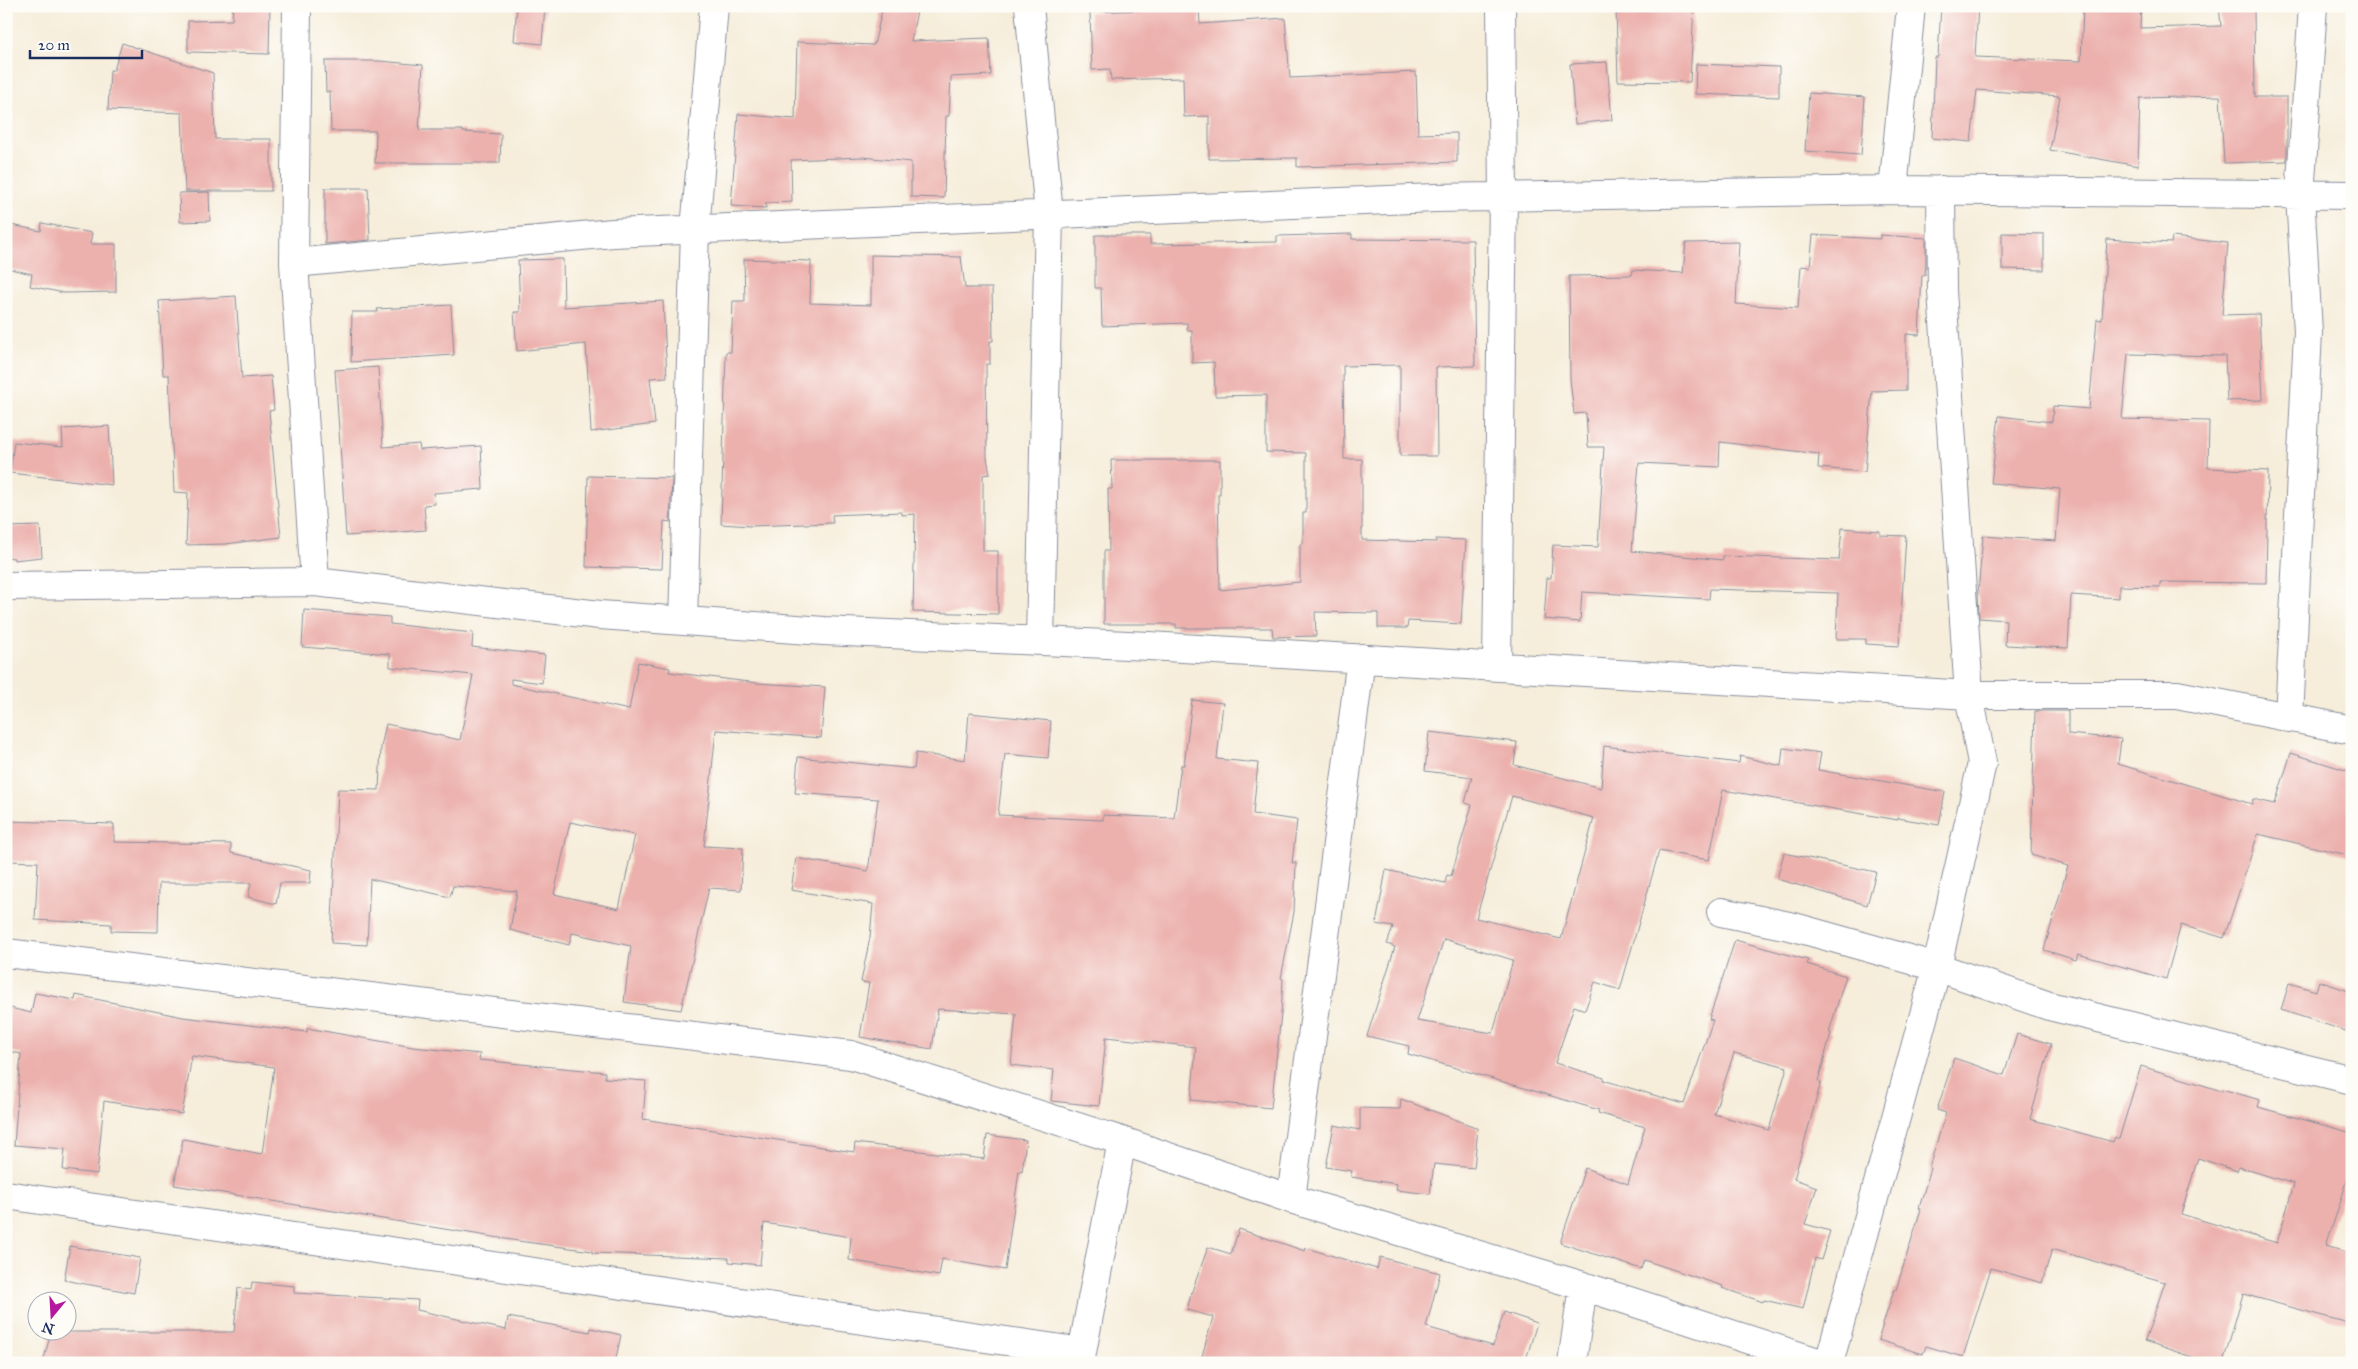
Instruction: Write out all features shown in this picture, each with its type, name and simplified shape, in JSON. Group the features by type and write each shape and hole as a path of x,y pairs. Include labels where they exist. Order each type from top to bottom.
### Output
{"street":[{"path":"297,6 294,262 316,582"},
{"path":"683,621 695,230 714,6"},
{"path":"1029,6 1049,214 1040,641"},
{"path":"1497,666 1503,196 1501,6"},
{"path":"1893,190 1911,6"},
{"path":"2289,718 2308,332 2300,195 2313,6"},
{"path":"294,262 613,233 1503,196 1893,190 2352,195"},
{"path":"1828,1363 1937,967 1982,763 1969,695 1942,291 1941,190"},
{"path":"6,586 316,582 600,614 824,631 1361,658 1969,695 2177,695 2352,730"},
{"path":"1291,1199 1361,658"},
{"path":"1722,912 1794,927 1937,967 2049,1006 2352,1080"},
{"path":"6,953 851,1054 1122,1141 1291,1199 1583,1286 1821,1363"},
{"path":"6,1195 1081,1357 1122,1141"},
{"path":"1572,1363 1583,1286"}],"building":[{"path":"233,6 270,6 269,54 188,52 188,21 232,20"},
{"path":"517,6 545,6 542,44 514,41"},
{"path":"883,6 918,6 911,41 989,38 991,75 951,77 949,116 946,116 944,198 911,197 911,162 863,157 791,160 792,202 766,203 766,208 731,206 738,114 795,119 797,42 874,45"},
{"path":"1616,6 1694,6 1690,82 1618,81"},
{"path":"1941,6 1978,6 1975,57 2081,61 2083,6 2141,6 2140,28 2221,26 2219,6 2254,6 2255,97 2287,97 2287,161 2224,163 2220,96 2140,98 2138,166 2050,150 2060,96 1977,90 1971,142 1932,138 1935,57 1938,57"},
{"path":"1199,8 1200,24 1285,18 1290,78 1416,72 1418,134 1457,133 1457,162 1297,167 1297,158 1209,159 1209,116 1184,117 1183,78 1111,80 1110,69 1092,70 1090,12"},
{"path":"122,43 213,73 215,139 271,139 271,191 185,191 182,113 108,110 110,70 114,70"},
{"path":"325,61 380,61 423,65 419,130 463,130 463,132 501,134 500,163 375,163 376,131 331,131 330,92 326,92"},
{"path":"1607,62 1612,120 1575,124 1570,64"},
{"path":"1696,64 1779,67 1779,97 1695,94"},
{"path":"1809,93 1865,97 1861,155 1805,151"},
{"path":"325,188 368,188 370,240 325,244"},
{"path":"209,192 210,221 180,222 179,193"},
{"path":"42,223 92,233 90,244 116,244 116,292 64,293 30,286 32,274 6,268 6,224 41,231"},
{"path":"2002,233 2044,234 2044,270 2002,269"},
{"path":"1352,234 1352,239 1473,240 1475,366 1436,367 1437,456 1400,456 1400,365 1343,366 1344,459 1362,459 1362,540 1436,542 1436,539 1466,540 1461,624 1408,621 1407,628 1378,628 1378,613 1315,612 1316,636 1273,637 1272,628 1176,628 1176,624 1104,624 1104,551 1109,551 1108,489 1112,489 1111,460 1220,460 1220,494 1218,494 1220,590 1300,582 1300,544 1303,544 1303,513 1306,513 1306,453 1266,452 1266,395 1215,396 1214,362 1192,363 1192,330 1187,330 1187,323 1102,326 1101,288 1095,288 1095,235 1150,235 1150,244 1277,242 1277,236"},
{"path":"1813,235 1880,239 1880,235 1926,238 1926,262 1925,275 1922,275 1919,335 1906,334 1906,390 1872,391 1865,472 1818,468 1819,454 1720,442 1719,467 1639,463 1632,551 1723,560 1723,556 1839,560 1842,528 1880,531 1880,535 1906,536 1899,646 1866,644 1866,639 1836,639 1838,593 1710,589 1709,599 1582,592 1580,622 1544,619 1547,578 1551,578 1553,545 1598,547 1604,447 1588,447 1586,413 1574,414 1570,379 1569,276 1632,275 1633,270 1683,273 1686,243 1739,242 1736,304 1798,308 1801,266 1810,267"},
{"path":"2172,237 2228,243 2222,315 2259,314 2263,400 2227,401 2225,356 2128,354 2122,419 2209,421 2208,468 2268,471 2266,583 2160,582 2160,587 2119,586 2119,598 2071,595 2068,648 2005,645 2006,620 1979,618 1978,593 1983,536 2056,541 2060,489 1991,483 1999,416 2052,422 2053,406 2089,409 2097,319 2102,320 2107,239 2171,243"},
{"path":"871,255 961,257 965,288 992,288 993,341 990,341 990,364 986,364 987,458 990,474 983,475 983,551 998,551 998,614 913,612 915,514 902,515 902,512 832,515 833,523 750,526 721,524 726,352 731,352 733,301 745,301 744,259 811,261 810,303 871,305"},
{"path":"563,259 564,307 663,301 667,377 650,378 655,424 591,432 586,344 517,351 514,312 520,312 518,260"},
{"path":"236,296 242,378 271,376 274,410 269,411 281,537 226,544 186,545 188,493 174,492 169,375 163,375 159,301"},
{"path":"451,305 454,355 351,362 352,312 378,312 377,309"},
{"path":"378,367 383,447 419,444 420,450 481,446 483,489 434,493 435,504 424,505 426,530 346,536 335,370"},
{"path":"109,426 112,485 10,473 14,442 63,447 62,429"},
{"path":"588,476 672,478 670,522 664,521 662,569 586,567"},
{"path":"40,526 42,557 14,560 14,558 6,557 6,527"},
{"path":"304,610 390,617 390,624 473,633 472,647 545,655 542,683 511,679 511,684 629,710 638,662 670,668 669,672 757,683 825,687 821,738 716,730 704,846 743,848 741,890 709,888 681,1010 624,1002 631,946 572,933 569,945 510,930 517,891 453,886 450,897 370,879 367,945 331,943 338,789 379,790 381,747 386,724 460,740 473,675 390,667 390,654 302,647","holes":["570,822 635,835 619,909 554,894"]},
{"path":"1192,700 1223,703 1217,759 1258,763 1253,814 1297,820 1292,863 1296,863 1294,912 1281,978 1283,979 1281,1014 1271,1108 1191,1100 1196,1047 1106,1037 1099,1106 1051,1101 1054,1070 1011,1065 1016,1014 938,1009 932,1049 860,1037 869,983 861,982 870,937 873,904 791,890 796,858 868,871 878,799 795,793 798,757 914,769 916,753 965,760 969,713 1051,721 1048,758 1005,754 998,815 1103,820 1103,815 1174,818 1181,765 1184,765"},
{"path":"2035,711 2068,711 2068,734 2121,739 2118,764 2252,804 2253,799 2275,804 2291,753 2352,772 2352,856 2258,834 2224,938 2181,925 2166,979 2078,954 2076,960 2044,950 2068,866 2031,855"},
{"path":"1429,732 1517,742 1514,765 1601,788 1604,746 1739,763 1740,756 1781,766 1783,748 1821,753 1818,770 1945,792 1939,825 1898,818 1898,820 1723,790 1709,860 1659,851 1620,990 1595,982 1585,1010 1574,1006 1555,1063 1604,1078 1603,1080 1684,1104 1713,1020 1709,1019 1735,940 1808,960 1807,964 1846,976 1829,1032 1831,1033 1818,1081 1821,1082 1794,1179 1817,1187 1805,1224 1830,1231 1821,1260 1815,1258 1803,1309 1764,1300 1763,1302 1722,1288 1723,1286 1644,1260 1641,1269 1560,1243 1585,1168 1628,1184 1645,1127 1598,1113 1599,1110 1408,1054 1409,1046 1367,1036 1395,947 1387,944 1393,927 1376,924 1386,870 1445,883 1447,875 1451,876 1472,805 1465,803 1472,777 1425,771","holes":["1512,796 1594,818 1561,939 1476,918","1444,939 1513,960 1493,1033 1417,1021","1734,1053 1787,1067 1769,1130 1714,1114"]},
{"path":"6,821 114,824 114,842 231,844 231,853 311,870 310,883 280,883 276,904 248,897 251,883 159,883 158,932 111,931 111,924 35,920 38,862 6,861"},
{"path":"1784,853 1876,872 1867,905 1777,879"},
{"path":"2319,981 2352,992 2352,1033 2281,1010 2289,983 2316,991"},
{"path":"35,993 75,1000 76,995 183,1017 307,1032 307,1028 413,1047 480,1054 479,1060 605,1072 605,1078 646,1081 643,1119 854,1152 855,1143 984,1159 987,1135 1026,1140 1022,1172 1019,1171 1005,1270 942,1259 939,1276 849,1260 851,1237 764,1223 760,1265 729,1262 729,1258 592,1253 592,1251 518,1241 174,1185 183,1139 262,1154 274,1067 192,1056 182,1114 104,1101 97,1174 63,1170 65,1149 14,1145 21,1054 6,1050 6,1007 31,1013"},
{"path":"2017,1034 2051,1044 2030,1119 2113,1142 2115,1137 2119,1139 2141,1066 2222,1091 2222,1089 2260,1100 2258,1107 2352,1133 2352,1166 2326,1246 2352,1254 2352,1324 2243,1294 2223,1363 2209,1363 2145,1341 2165,1282 2052,1249 2042,1283 1991,1268 1963,1357 1926,1346 1923,1354 1878,1340 1894,1290 1896,1290 1921,1209 1919,1208 1931,1168 1929,1167 1946,1113 1937,1110 1954,1058 2004,1075","holes":["2198,1158 2237,1171 2239,1167 2294,1184 2277,1243 2181,1214"]},
{"path":"1401,1099 1478,1128 1474,1168 1434,1164 1430,1194 1396,1190 1397,1184 1351,1177 1352,1171 1326,1167 1334,1125 1360,1130 1360,1108 1400,1109"},
{"path":"1239,1229 1305,1251 1306,1248 1377,1269 1380,1257 1440,1273 1426,1327 1493,1346 1504,1312 1537,1323 1525,1363 1200,1363 1213,1317 1187,1310 1191,1294 1208,1247 1231,1254"},
{"path":"70,1246 140,1258 134,1293 64,1280"},
{"path":"252,1282 294,1286 294,1293 418,1300 417,1310 506,1330 508,1317 590,1332 591,1328 621,1335 615,1363 43,1363 48,1342 78,1342 78,1332 234,1332 238,1288 251,1290"}]}
